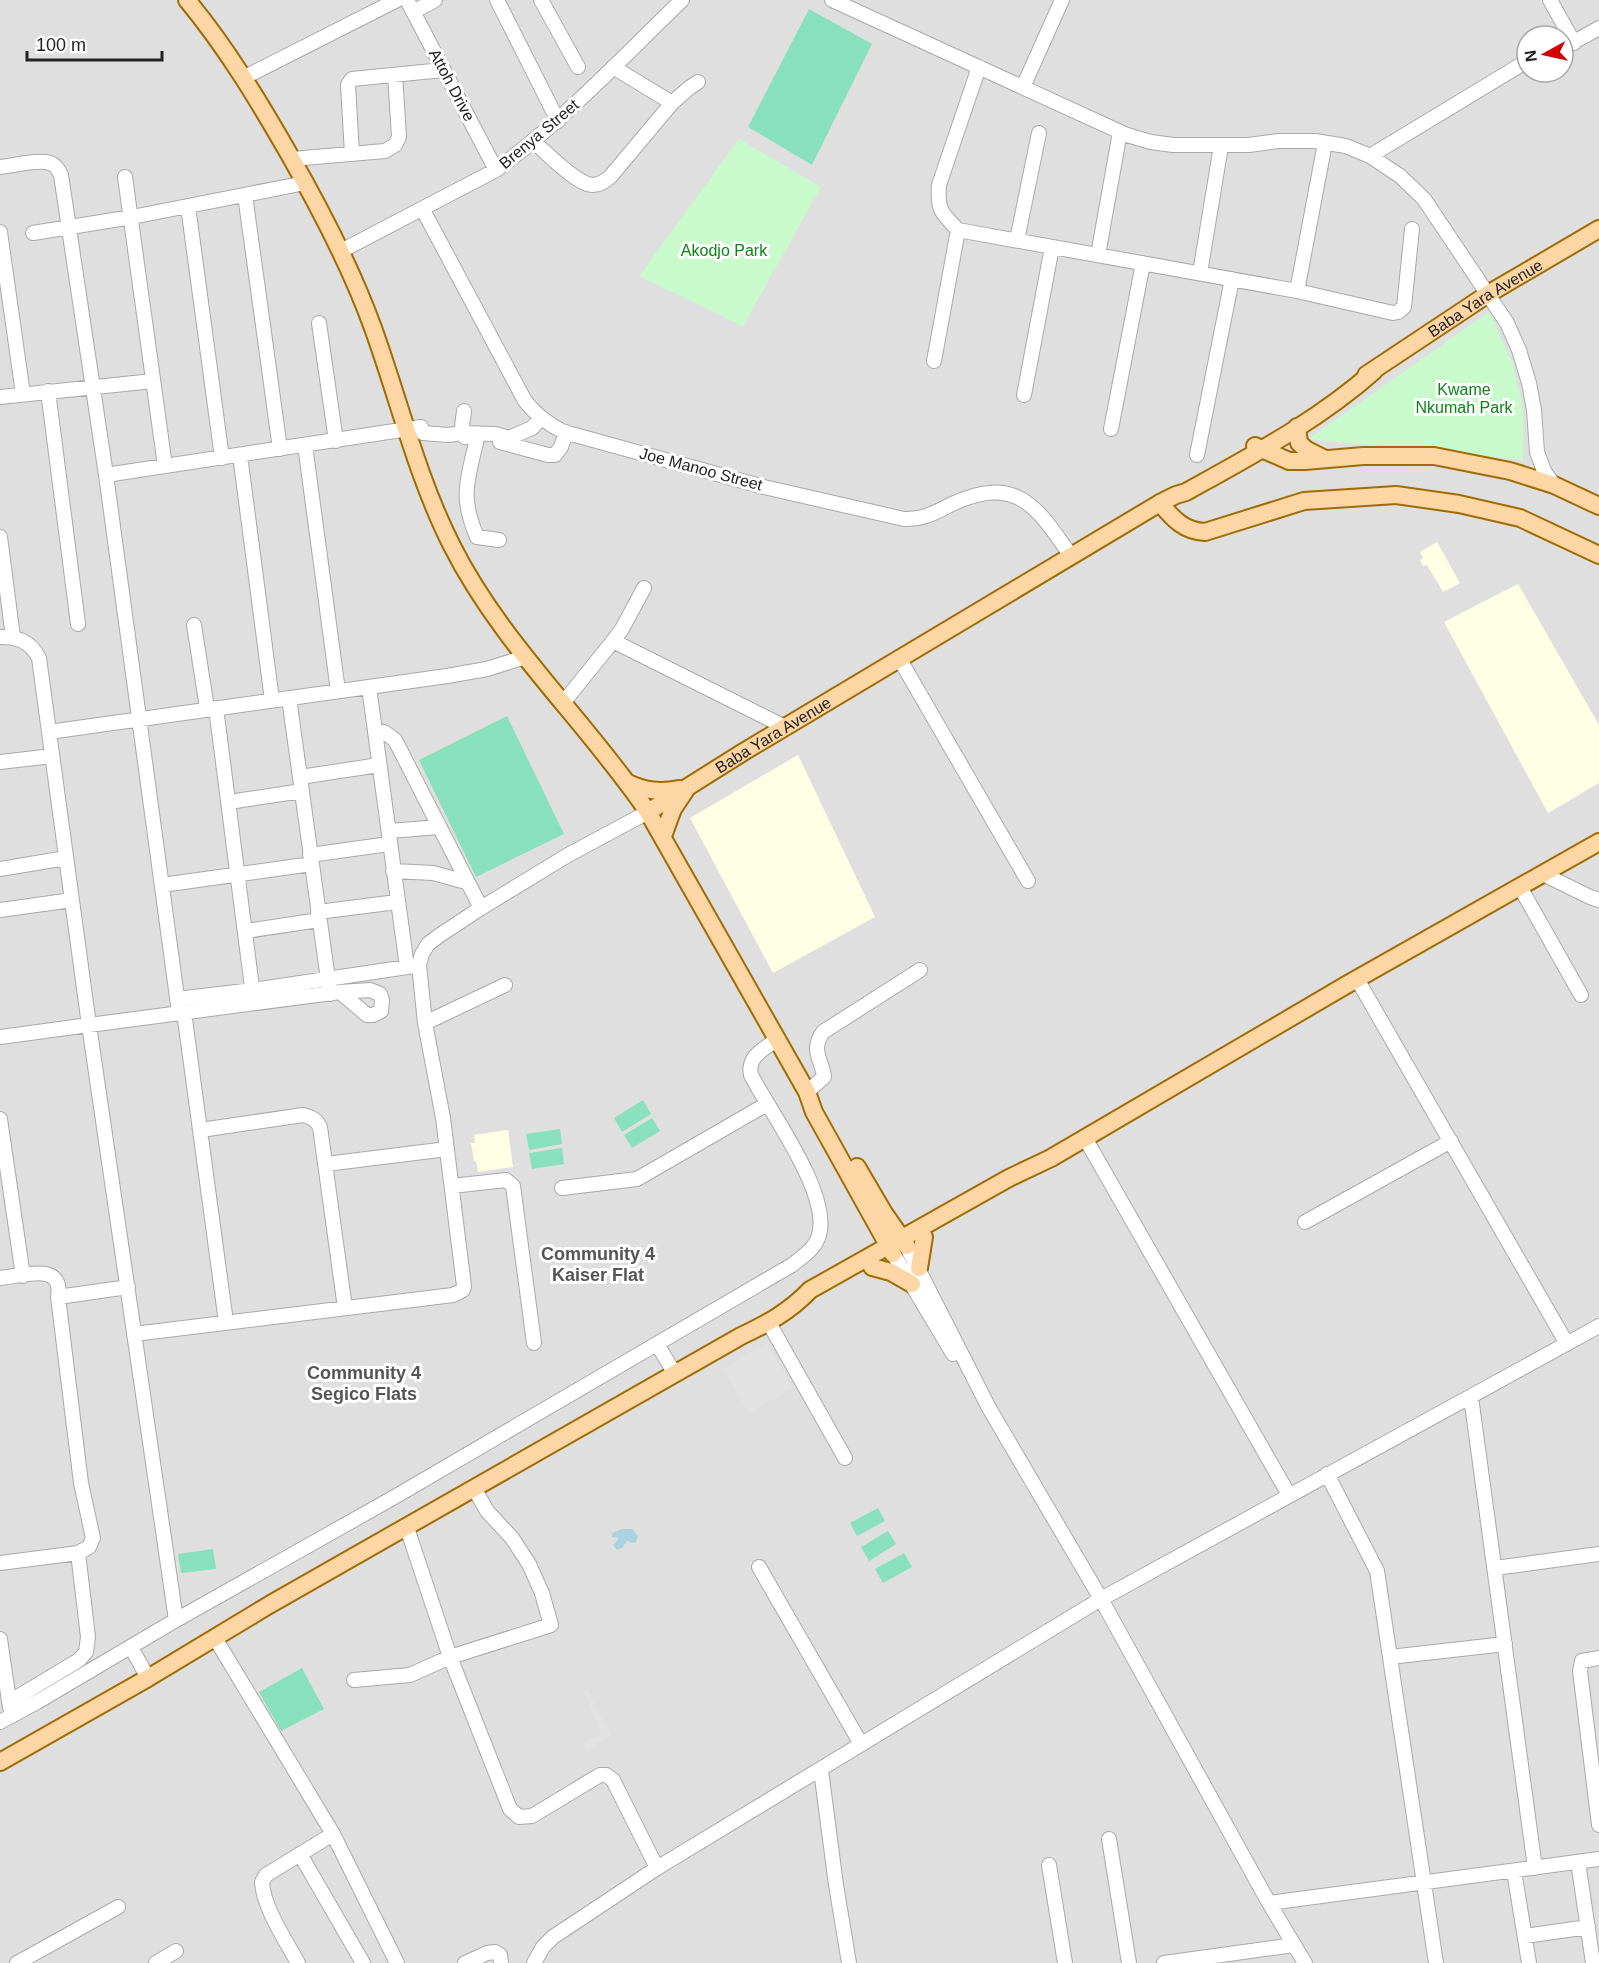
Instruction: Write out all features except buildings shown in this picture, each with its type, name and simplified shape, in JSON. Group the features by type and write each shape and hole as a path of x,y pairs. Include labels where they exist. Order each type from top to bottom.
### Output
{"main road":[{"path":"189,1 243,78 292,159 341,251 372,326 437,514 451,545 481,597 525,657 628,783 648,812 778,1039 807,1092 814,1112 898,1246"},
{"name":"Baba Yara Avenue","path":"648,812 899,658 1160,503 1186,492 1257,447 1347,384 1374,370 1488,294 1599,229"},
{"name":"Baba Yara Avenue","path":"1257,447 1297,427 1350,392 1374,370"},
{"path":"1297,427 1299,443 1325,459"},
{"path":"1257,447 1289,461 1305,462 1363,456 1434,456 1510,471 1554,485 1599,506"},
{"path":"1160,503 1172,518 1184,527 1205,532 1304,501 1396,495 1459,504 1520,518 1599,555"},
{"path":"628,783 652,791 677,790 689,785"},
{"path":"663,836 673,809 689,785"},
{"path":"0,1762 474,1488 741,1336 769,1323 797,1304 815,1299 867,1264 924,1232 1009,1178 1051,1158 1599,842"},
{"path":"1562,863 1599,847"},
{"path":"878,1215 924,1232"},
{"path":"867,1264 878,1215"},
{"path":"919,1268 924,1232"},
{"path":"867,1264 891,1272 912,1284"}],"street":[{"path":"243,78 397,0"},
{"path":"410,6 435,0"},
{"path":"497,0 558,121"},
{"path":"541,0 578,67"},
{"name":"Brenya Street","path":"341,251 496,170 558,121 682,0"},
{"path":"832,0 1120,132 1151,142 1221,146 1249,146 1278,141 1325,143 1346,146 1370,156 1400,176 1424,199 1507,323 1519,350 1529,383 1534,410 1537,452 1544,471 1554,485"},
{"path":"1023,87 1062,0"},
{"path":"1550,0 1560,24"},
{"name":"Attoh Drive","path":"410,6 496,170"},
{"path":"1575,41 1599,28"},
{"path":"979,67 939,185 938,199 942,214 958,230 1297,291 1388,312 1398,312 1404,307 1413,229"},
{"path":"613,68 672,103"},
{"path":"1370,156 1515,68"},
{"path":"351,154 349,81 356,77 443,70"},
{"path":"292,159 385,151 391,148 398,141 394,75"},
{"path":"534,142 581,182 592,185 602,183 610,177 672,103 698,82"},
{"path":"1098,255 1120,132"},
{"path":"1017,240 1039,133"},
{"path":"1297,291 1325,143"},
{"path":"1200,273 1221,146"},
{"path":"0,167 43,161 52,163 61,175 106,475 180,1008 201,1130 226,1322"},
{"path":"125,177 165,466"},
{"path":"33,233 132,217 305,183"},
{"path":"245,195 280,449"},
{"path":"188,206 222,458"},
{"name":"Joe Manoo Street","path":"423,210 525,401 550,425 566,432 764,487 904,519 916,520 934,514 971,496 995,492 1018,497 1035,508 1071,556"},
{"path":"934,361 958,230"},
{"path":"0,238 23,394"},
{"path":"1024,395 1052,247"},
{"path":"1111,429 1143,263"},
{"path":"1197,454 1232,279"},
{"path":"319,323 336,441"},
{"path":"0,397 153,381"},
{"path":"48,392 78,624"},
{"path":"464,411 461,422 462,433 465,437 509,444 548,455 555,454 561,447 566,432"},
{"path":"106,475 421,427 423,433 495,434 509,438 532,428 541,418"},
{"path":"477,438 466,489 469,520 477,537 499,540"},
{"path":"305,445 338,691"},
{"path":"240,455 272,700"},
{"path":"0,537 6,637 26,641 39,658 89,1025 176,1620"},
{"path":"563,703 622,629 644,588"},
{"path":"194,625 230,802 254,997"},
{"path":"613,641 785,727"},
{"path":"49,732 487,669 525,657"},
{"path":"899,658 1028,881"},
{"path":"134,1334 453,1295 463,1290 447,1149 425,1023 397,902 369,687"},
{"path":"254,997 335,993 328,979 289,698"},
{"path":"375,730 384,732 395,740 466,882 482,908"},
{"path":"0,762 52,756"},
{"path":"300,777 379,765"},
{"path":"230,802 302,791"},
{"path":"0,1037 89,1025 254,997 328,979 413,966 428,944 440,935 568,855 648,812"},
{"path":"162,885 239,874 311,859 439,827"},
{"path":"0,869 66,858"},
{"path":"393,871 433,873 466,882"},
{"path":"1543,874 1599,900"},
{"path":"1520,886 1581,995"},
{"path":"0,910 72,900"},
{"path":"246,931 397,902"},
{"path":"807,1092 824,1077 817,1051 817,1044 823,1032 920,970"},
{"path":"1358,979 1567,1344"},
{"path":"425,1023 505,985"},
{"path":"7,1713 37,1702 792,1265 814,1245 822,1224 818,1200 749,1068 755,1055 778,1039"},
{"path":"562,1188 637,1179 767,1104"},
{"path":"201,1130 303,1115 318,1122 326,1164 345,1308"},
{"path":"0,1119 23,1275"},
{"path":"1085,1138 1289,1495"},
{"path":"1305,1222 1451,1141"},
{"path":"326,1164 447,1149"},
{"path":"452,1186 507,1180 513,1186 534,1343"},
{"path":"898,1246 919,1268 989,1408 1101,1599 1269,1903 1305,1963"},
{"path":"898,1246 912,1284 970,1382 989,1408"},
{"path":"0,1278 51,1274 59,1284 58,1298 81,1483 93,1538 87,1550 78,1553 0,1563"},
{"path":"58,1298 128,1287"},
{"path":"769,1323 845,1458"},
{"path":"534,1963 543,1947 554,1937 657,1868 1101,1599 1599,1326"},
{"path":"657,1344 675,1374"},
{"path":"1471,1396 1535,1868"},
{"path":"1327,1474 1377,1571 1436,1963"},
{"path":"354,1680 410,1675 450,1657 551,1625 542,1593 529,1564 512,1538 488,1511 474,1488"},
{"path":"406,1528 450,1657 512,1812 522,1818 532,1816 600,1774 606,1775 613,1780 657,1868"},
{"path":"7,1713 86,1653 88,1637 78,1553"},
{"path":"1494,1568 1599,1554"},
{"path":"759,1567 861,1744"},
{"path":"215,1638 333,1834 397,1963"},
{"path":"0,1639 7,1713"},
{"path":"1390,1657 1505,1644"},
{"path":"131,1647 148,1678"},
{"path":"1599,1658 1582,1661 1580,1671 1599,1825"},
{"path":"821,1770 849,1963"},
{"path":"298,1963 272,1915 261,1882 266,1875 333,1834"},
{"path":"1109,1839 1129,1963"},
{"path":"300,1854 363,1963"},
{"path":"1269,1903 1599,1859"},
{"path":"1578,1862 1592,1933 1593,1963"},
{"path":"1049,1865 1065,1963"},
{"path":"1514,1871 1529,1963"},
{"path":"17,1963 118,1907"},
{"path":"1525,1936 1592,1933"},
{"path":"1164,1963 1294,1945"},
{"path":"156,1963 176,1951"},
{"path":"465,1963 487,1953 495,1952 500,1955 501,1963"}],"shaded area":[{"path":"0,0 1599,0 1599,1963 0,1963"},
{"path":"1437,542 1460,583 1443,592 1427,565 1423,566 1420,560 1423,558 1420,552"},
{"path":"1518,584 1599,725 1599,783 1548,813 1444,622"},
{"path":"798,755 875,917 773,973 690,818"},
{"path":"508,1130 513,1167 478,1172 471,1143 475,1143 474,1135"},
{"path":"767,1343 793,1388 749,1413 723,1369"},
{"path":"587,1689 611,1736 585,1752 584,1742 600,1735 601,1732 584,1691"}],"green space":[{"path":"809,9 872,44 812,165 748,127"},
{"name":"Akodjo Park","path":"739,139 821,187 743,326 639,276"},
{"name":"Kwame Nkumah Park","path":"1489,312 1513,364 1523,407 1523,460 1308,439"},
{"path":"507,716 564,834 476,877 419,760"},
{"path":"643,1100 651,1114 622,1132 614,1118"},
{"path":"652,1118 660,1131 632,1148 624,1135"},
{"path":"560,1129 562,1144 529,1150 526,1134"},
{"path":"562,1148 564,1164 532,1169 529,1153"},
{"path":"878,1508 885,1521 857,1536 850,1523"},
{"path":"888,1531 896,1544 869,1561 861,1547"},
{"path":"213,1549 216,1569 181,1573 178,1554"},
{"path":"904,1553 912,1567 883,1583 875,1569"},
{"path":"302,1668 324,1709 281,1731 259,1692"}],"water":[{"path":"622,1529 632,1529 638,1536 636,1542 627,1541 622,1548 617,1550 613,1545 619,1538 612,1537 612,1533"}],"district":[{"name":"Community 4 Kaiser Flat","path":"598,1264"},
{"name":"Community 4 Segico Flats","path":"364,1383"}]}
